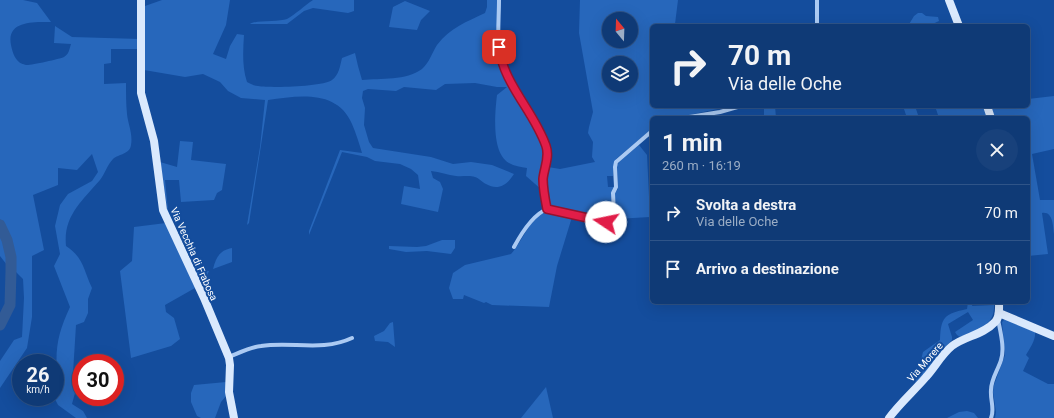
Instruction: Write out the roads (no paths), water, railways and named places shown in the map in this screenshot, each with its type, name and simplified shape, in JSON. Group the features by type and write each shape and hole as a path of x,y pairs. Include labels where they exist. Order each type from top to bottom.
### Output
{"street":[{"name":"Via Vecchia di Frabosa","path":"141,0 141,93 154,141 163,210 204,298 229,358 229,392 234,418"},
{"path":"499,0 498,30 502,66 542,136 547,150 543,184 547,209"},
{"path":"817,0 817,24"},
{"path":"948,0 958,24"},
{"path":"695,116 734,108"},
{"path":"514,247 531,222 540,212 547,209 603,222 613,220 613,193 616,187 616,162 650,133"},
{"path":"991,418 993,408 991,389 993,379 1002,359 998,316 999,304"},
{"path":"998,316 1054,336"},
{"name":"Via Morere","path":"889,418 926,378 946,352 958,342 989,328 998,316"},
{"path":"229,358 260,346 321,346 340,343 352,338"}],"waterway":[{"path":"0,225 7,240 11,257 10,305 0,325"}]}
